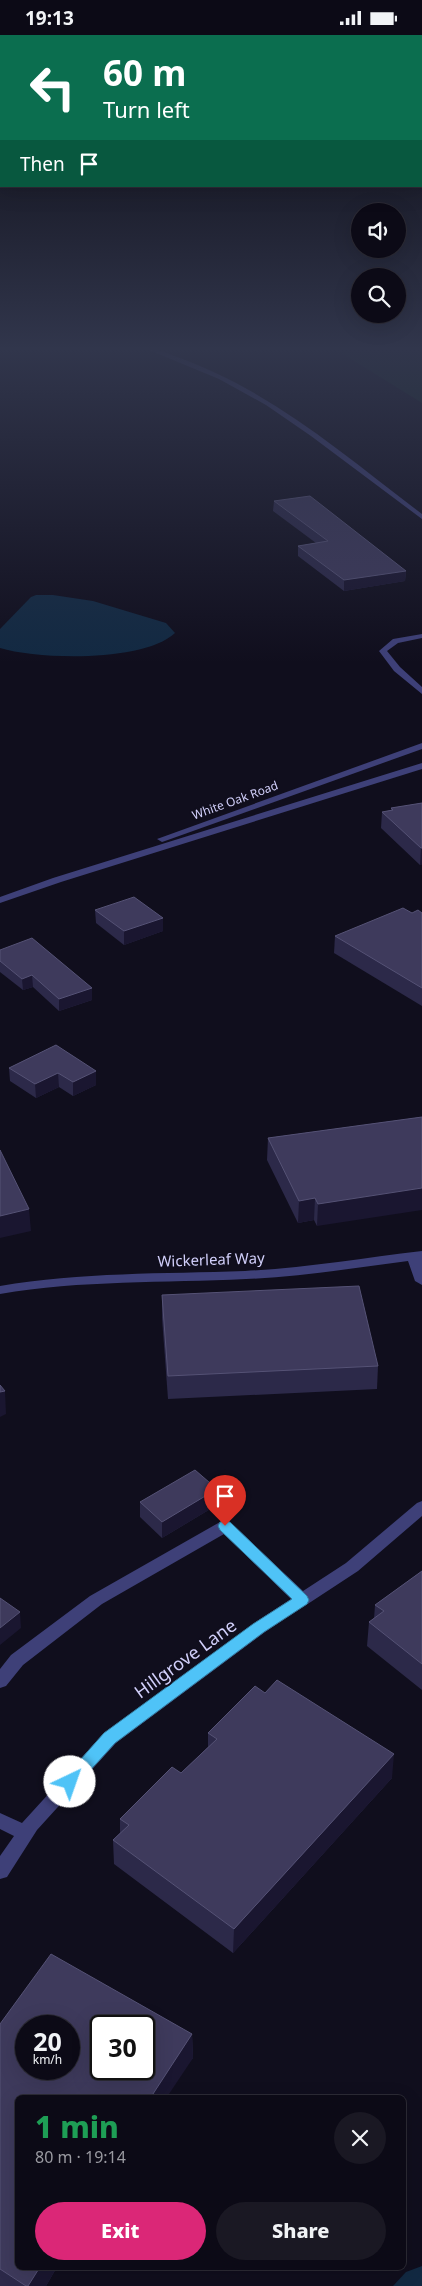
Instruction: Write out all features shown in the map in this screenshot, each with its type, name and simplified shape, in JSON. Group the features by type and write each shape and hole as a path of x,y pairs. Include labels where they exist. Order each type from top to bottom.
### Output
{"street":[{"path":"336,453 422,517"},
{"path":"422,636 396,640 388,644 383,651 397,669 422,691"},
{"name":"White Oak Road","path":"57,880 128,852 422,745"},
{"name":"White Oak Road","path":"0,900 57,880 422,766"},
{"path":"418,1256 422,1281"},
{"name":"Wickerleaf Way","path":"0,1290 60,1281 299,1271 418,1256"},
{"name":"Hillgrove Lane","path":"0,1871 26,1833 110,1738 259,1628 352,1567 422,1507"},
{"path":"0,1681 17,1660 96,1600 225,1526 302,1600"},
{"path":"0,1821 26,1833"}],"water":[{"path":"36,595 53,595 93,601 166,623 175,633 160,642 117,654 91,656 40,655 0,648 0,629 31,597"},
{"path":"422,2266 422,2286 393,2286 406,2272"}],"building":[{"path":"310,496 406,571 344,580 298,546 328,541 274,501"},
{"path":"422,803 421,848 382,812 393,810 391,808"},
{"path":"134,897 163,918 124,931 95,910"},
{"path":"403,908 412,913 418,910 422,913 422,988 335,936"},
{"path":"32,938 92,988 59,999 32,975 22,979 0,961 0,950"},
{"path":"56,1045 96,1071 73,1082 58,1073 35,1084 9,1068"},
{"path":"422,1117 422,1188 318,1204 315,1198 299,1201 268,1138"},
{"path":"0,1150 29,1209 0,1216"},
{"path":"359,1286 378,1366 168,1376 162,1295"},
{"path":"0,1385 5,1391 0,1392"},
{"path":"195,1470 217,1489 162,1522 140,1502"},
{"path":"422,1571 422,1664 369,1622 384,1611 375,1605"},
{"path":"0,1598 20,1612 0,1628"},
{"path":"277,1680 394,1754 234,1929 113,1840 129,1825 120,1819 172,1767 181,1773 217,1739 208,1733 255,1686 265,1693"},
{"path":"51,1954 192,2034 152,2095 15,2095 15,2270 38,2270 28,2286 0,2269 0,2024"}],"route":[{"path":"70,1782 110,1738 259,1628 302,1600 225,1526"}]}
